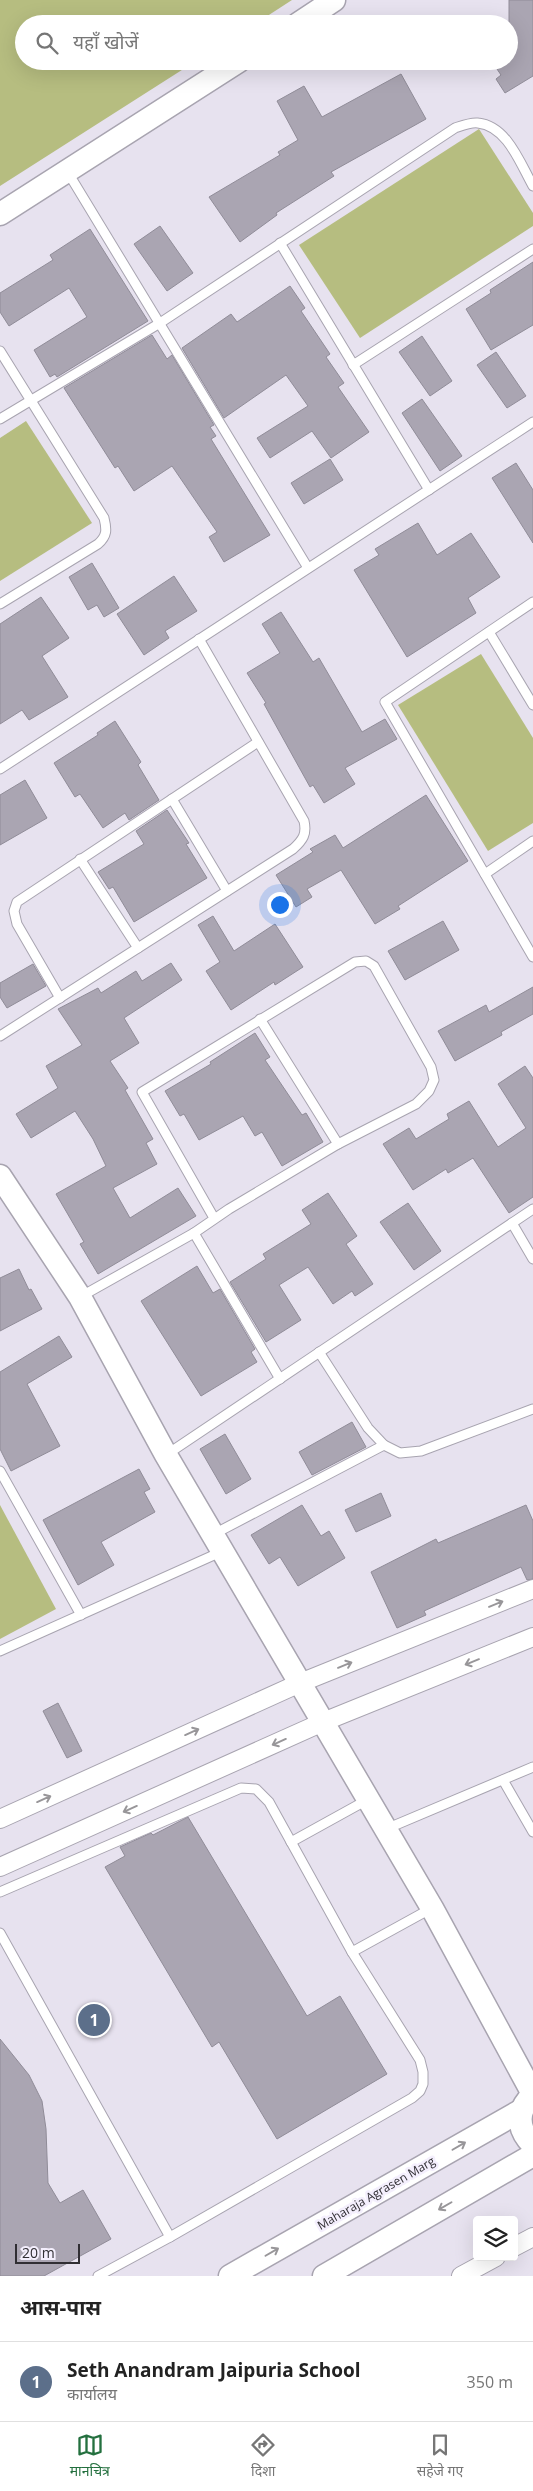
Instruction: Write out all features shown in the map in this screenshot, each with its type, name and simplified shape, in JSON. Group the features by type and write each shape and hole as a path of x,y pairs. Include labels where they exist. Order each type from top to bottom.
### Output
{"street":[{"path":"312,15 334,0"},
{"path":"0,214 225,70"},
{"path":"0,1176 80,1297 166,1455 432,1908 529,2100 520,2120 521,2130 533,2145"},
{"path":"0,1819 300,1683 533,1589"},
{"path":"0,1867 323,1722 533,1637"},
{"name":"Maharaja Agrasen Marg","path":"230,2276 529,2100"},
{"path":"324,2276 533,2155"},
{"path":"518,2245 533,2237"},
{"path":"461,2276 489,2261"}],"lane":[{"path":"0,419 160,323 455,128 476,122 492,126 501,133 533,186"},
{"path":"67,171 308,568"},
{"path":"280,243 429,490"},
{"path":"353,365 533,249"},
{"path":"0,351 104,518 107,528 104,538 98,544 0,604"},
{"path":"0,769 532,424"},
{"path":"533,602 385,702 533,957"},
{"path":"489,632 533,705"},
{"path":"0,1036 293,849 302,840 306,831 304,822 199,639"},
{"path":"60,998 17,924 14,911 17,902 258,742"},
{"path":"172,799 227,891"},
{"path":"484,874 533,841"},
{"path":"80,859 138,948"},
{"path":"80,1297 194,1233 214,1218 338,1144 416,1104 429,1090 434,1080 431,1067 374,966 366,961 355,962 142,1092 214,1218"},
{"path":"260,1019 338,1144"},
{"path":"166,1455 533,1209"},
{"path":"512,1223 533,1259"},
{"path":"194,1233 280,1379"},
{"path":"319,1352 368,1428 384,1445 400,1453 421,1451 533,1409"},
{"path":"0,1652 81,1615 218,1543 384,1445"},
{"path":"1,1473 81,1615"},
{"path":"386,1829 533,1767"},
{"path":"503,1780 533,1832"},
{"path":"0,1892 242,1788 256,1789 263,1794 352,1952 420,2060 423,2072 420,2091 412,2098 170,2237 98,2276"},
{"path":"291,1842 368,1799"},
{"path":"352,1952 432,1908"},
{"path":"0,1933 170,2237"}],"green space":[{"path":"0,0 292,0 269,15 15,15 15,70 182,70 0,186"},
{"path":"479,129 533,213 533,226 360,338 299,245"},
{"path":"26,421 92,523 0,581 0,438"},
{"path":"481,654 533,738 533,823 488,851 398,705"},
{"path":"0,1505 56,1609 0,1639"}],"building":[{"path":"509,0 533,0 533,76 505,93 496,79 501,75 498,70 518,70 518,15 509,15"},
{"path":"401,74 426,119 331,172 334,176 276,213 277,215 240,242 209,197 280,155 278,152 298,140 277,101 304,86 322,117"},
{"path":"160,226 193,273 167,291 134,244"},
{"path":"90,229 148,321 57,377 55,374 50,377 34,350 87,317 69,288 9,326 0,312 0,293 53,260 50,255"},
{"path":"533,262 533,325 491,350 466,309 491,293 490,290"},
{"path":"290,286 305,308 301,311 330,354 326,357 344,383 338,387 369,432 331,458 312,431 270,458 257,438 308,406 286,375 224,418 182,348 231,314 237,322"},
{"path":"152,335 167,359 172,355 214,425 210,427 216,436 211,439 270,535 224,562 209,537 217,532 172,466 134,491 118,466 115,468 64,388"},
{"path":"422,336 452,381 430,396 399,352"},
{"path":"496,352 526,396 507,408 477,365"},
{"path":"422,399 462,456 440,471 402,413"},
{"path":"330,459 343,480 304,504 291,483"},
{"path":"516,463 533,490 533,543 492,478"},
{"path":"418,523 437,555 471,533 500,577 468,598 476,613 407,657 354,570 379,555 375,549"},
{"path":"92,563 119,608 104,617 97,605 88,610 69,577"},
{"path":"174,576 197,611 165,631 169,638 144,655 117,614"},
{"path":"41,597 69,638 42,656 68,697 29,720 22,710 0,724 0,624"},
{"path":"281,612 313,662 319,658 362,732 385,719 397,739 345,768 355,784 324,803 313,785 310,787 264,704 266,703 247,673 280,653 262,624"},
{"path":"115,721 141,762 138,765 159,800 129,820 125,813 103,828 80,794 75,797 54,763 98,735 97,733"},
{"path":"25,780 47,818 0,845 0,795"},
{"path":"426,795 468,861 398,906 400,909 375,924 341,870 307,889 312,897 296,907 276,875 313,852 310,849 335,835 343,848"},
{"path":"167,810 189,843 186,844 207,878 134,922 113,887 109,889 98,872 144,844 136,831"},
{"path":"213,916 234,951 275,924 303,967 275,985 274,982 231,1010 206,971 220,962 198,925"},
{"path":"443,921 459,950 405,980 388,951"},
{"path":"171,963 182,980 124,1018 139,1043 110,1061 128,1088 125,1090 153,1139 146,1143 157,1164 113,1188 130,1218 178,1188 196,1216 98,1274 80,1244 84,1242 56,1194 106,1166 93,1139 75,1111 31,1138 16,1114 58,1088 46,1066 82,1045 58,1009 98,988 101,993 136,971 142,981"},
{"path":"33,964 46,986 7,1008 0,997 0,983"},
{"path":"533,987 533,1014 501,1032 502,1035 455,1061 438,1031 486,1005 489,1012"},
{"path":"255,1033 270,1057 265,1060 302,1115 306,1113 323,1142 282,1166 262,1132 255,1136 243,1116 199,1140 184,1114 180,1116 165,1091 211,1064 210,1062"},
{"path":"525,1066 533,1078 533,1197 509,1213 473,1158 448,1173 446,1169 413,1190 383,1144 409,1128 416,1139 449,1119 447,1114 469,1101 498,1147 526,1128 498,1084"},
{"path":"328,1193 357,1236 346,1244 373,1284 355,1296 352,1291 333,1304 308,1267 279,1285 301,1320 266,1342 230,1282 266,1259 263,1254 311,1224 302,1210"},
{"path":"408,1203 441,1251 414,1270 380,1222"},
{"path":"197,1266 213,1293 220,1289 255,1349 251,1352 257,1362 201,1396 141,1301"},
{"path":"19,1269 29,1290 31,1289 42,1309 0,1331 0,1278"},
{"path":"59,1336 72,1357 27,1384 60,1446 11,1471 0,1449 0,1372"},
{"path":"352,1422 366,1447 312,1475 299,1452"},
{"path":"225,1434 251,1479 226,1494 200,1449"},
{"path":"139,1469 150,1489 144,1492 155,1512 101,1542 114,1565 78,1585 43,1520"},
{"path":"381,1493 391,1516 356,1532 345,1510"},
{"path":"302,1505 321,1536 329,1531 345,1558 298,1586 280,1557 269,1564 251,1535"},
{"path":"526,1505 533,1521 533,1579 527,1580 521,1567 424,1611 426,1615 397,1628 371,1572 436,1539 438,1543"},
{"path":"58,1703 82,1751 67,1758 43,1711"},
{"path":"188,1817 307,2016 340,1996 387,2074 277,2139 219,2042 212,2047 105,1867 125,1856 120,1847 151,1833 153,1835"},
{"path":"0,2039 29,2075 42,2101 46,2129 48,2183 60,2203 83,2190 111,2239 44,2276 0,2276"}],"place":[{"name":"Seth Anandram Jaipuria School","path":"94,2020"}]}
